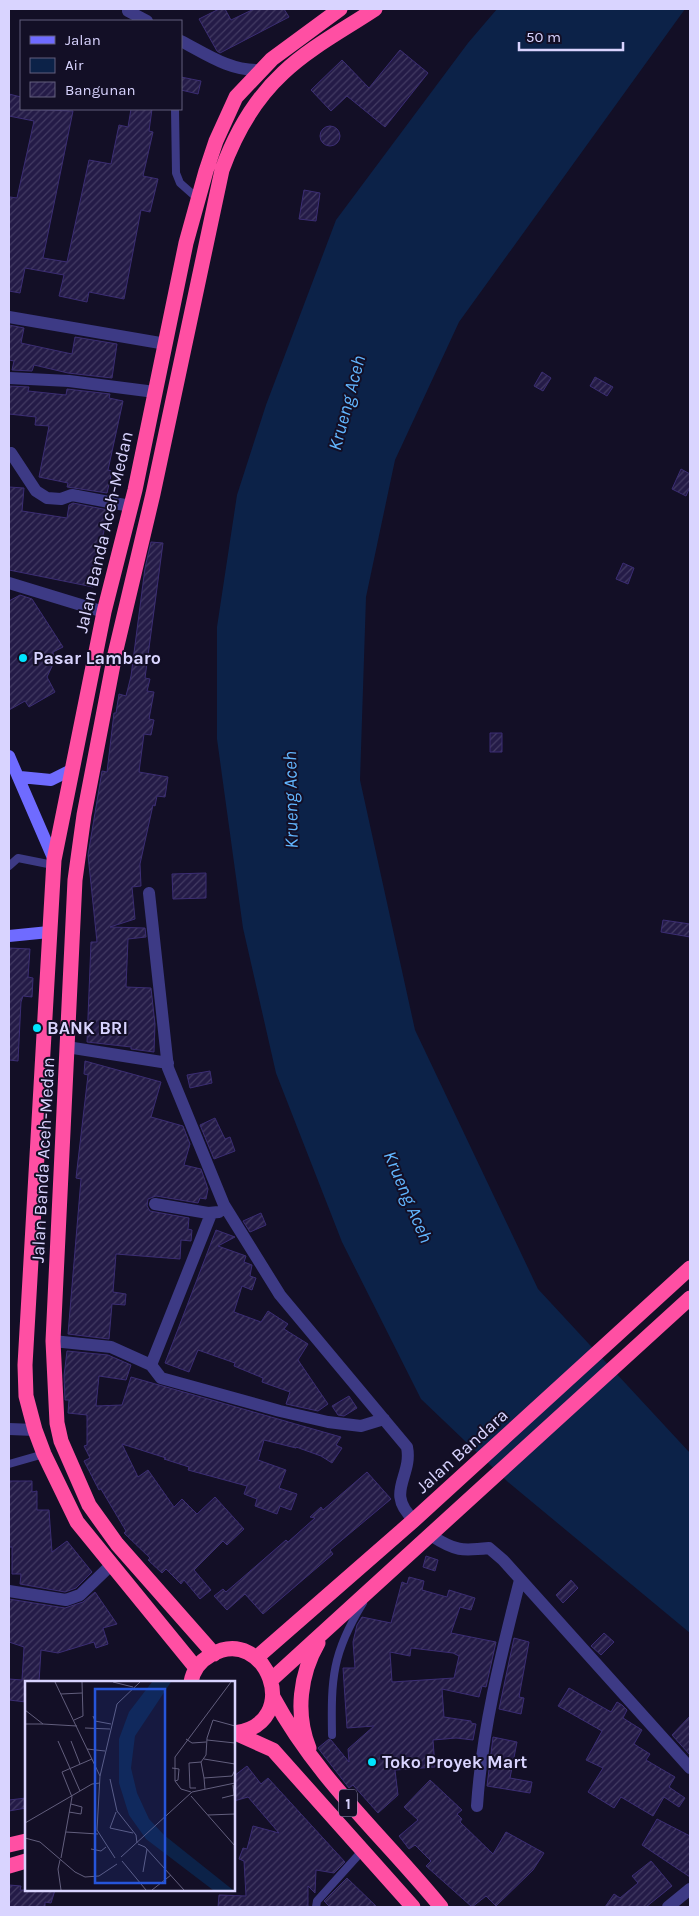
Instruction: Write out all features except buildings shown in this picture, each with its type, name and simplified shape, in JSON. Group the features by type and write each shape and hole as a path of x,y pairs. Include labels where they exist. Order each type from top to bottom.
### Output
{"highway":[{"name":"Jalan Banda Aceh-Medan","path":"193,1675 112,1565 77,1522 44,1454 26,1396 25,1365 54,862 104,612 135,490 186,243 216,141 236,97 260,70 340,9"},
{"name":"Jalan Banda Aceh-Medan","path":"214,1654 117,1544 89,1505 61,1441 56,1423 53,1341 76,880 84,815 115,654 153,494 216,190 232,141 258,101 284,72 375,9"},
{"path":"135,490 153,494"},
{"name":"Jalan Bandara","path":"256,1658 414,1520 690,1268"},
{"path":"193,1675 214,1654 222,1651 240,1651 256,1658 263,1664 272,1680 432,1536 690,1298"},
{"path":"318,1769 304,1735 301,1695 307,1664 327,1629"},
{"name":"1","path":"235,1733 244,1731 260,1721 266,1714 273,1696 272,1680"},
{"name":"1","path":"273,1696 294,1734 318,1769 441,1907"},
{"name":"1","path":"235,1733 273,1750 413,1907"},
{"path":"9,1844 25,1841"},
{"path":"9,1866 25,1861"}],"main road":[{"path":"9,756 20,777 54,862"},
{"path":"20,777 51,780 71,770"},
{"path":"9,936 49,932"}],"street":[{"path":"128,11 145,20"},
{"path":"182,41 230,66 244,70 260,70"},
{"path":"9,317 166,344"},
{"path":"9,378 69,381 155,392"},
{"path":"11,453 36,491 47,498 61,499 72,495 130,506"},
{"path":"9,583 104,612"},
{"path":"150,893 168,1063 224,1205 280,1295 407,1447 409,1458 399,1493 405,1512 414,1520"},
{"path":"67,1047 168,1063"},
{"path":"156,1204 211,1214 217,1214 224,1210 224,1205"},
{"path":"151,1365 211,1214"},
{"path":"53,1341 111,1347 151,1365 161,1378 280,1411 361,1426 384,1419"},
{"path":"9,1429 35,1430"},
{"path":"432,1536 450,1548 462,1551 489,1548 503,1560 690,1768"},
{"path":"9,1591 66,1600 80,1595 112,1565"},
{"path":"477,1806 479,1779 491,1700 520,1580"},
{"path":"668,1907 689,1891"}],"lane":[{"path":"175,110 176,173 180,183 198,198"},
{"path":"9,855 18,858 54,862"},
{"path":"9,866 18,858"},
{"path":"9,1464 44,1454"},
{"path":"332,1735 331,1684 339,1648 350,1624 372,1589"},
{"path":"316,1907 317,1901 362,1851"}],"water":[{"name":"Krueng Aceh","path":"497,9 685,9 459,322 395,460 366,597 360,780 415,1030 538,1289 690,1453 690,1633 508,1482 421,1399 342,1242 276,1073 243,928 217,739 217,627 237,495 266,405 336,220 468,43"}],"place":[{"name":"Pasar Lambaro","path":"23,658"},
{"name":"BANK BRI","path":"37,1028"},
{"name":"Toko Proyek Mart","path":"372,1762"}]}
